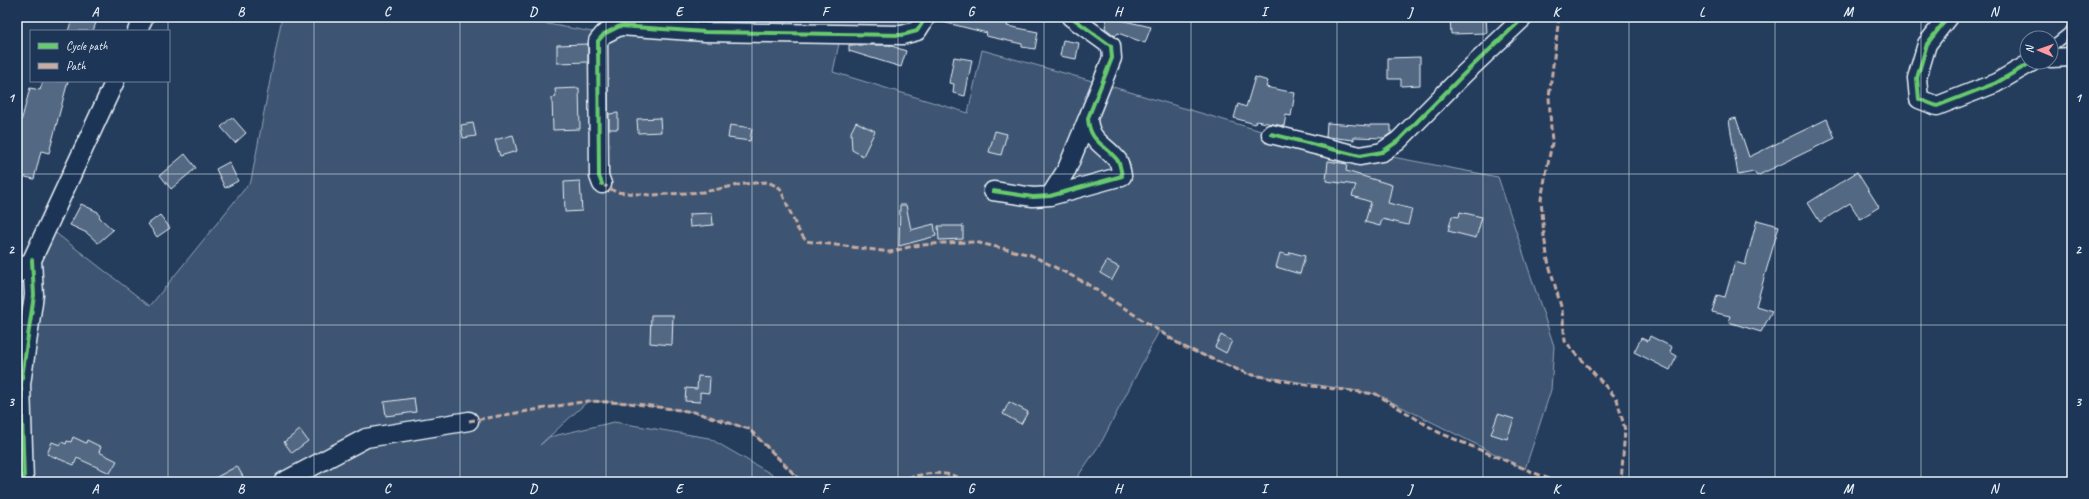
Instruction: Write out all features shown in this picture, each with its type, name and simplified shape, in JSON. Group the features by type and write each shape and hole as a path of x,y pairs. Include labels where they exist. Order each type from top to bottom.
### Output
{"street":[{"path":"138,30 144,17"},
{"path":"602,184 599,176 598,41 604,34 620,26 705,32 902,35 916,31 926,17"},
{"path":"1050,196 1067,169 1112,58 1111,46 1071,17"},
{"path":"1271,134 1360,156 1382,152 1398,141 1464,74 1524,17"},
{"path":"1948,17 1926,44 1917,78 1920,99 1937,106 1996,83 2019,70"},
{"path":"2059,58 2072,57"},
{"path":"17,274 32,260 115,82"},
{"path":"994,191 1033,197 1050,196 1122,176 1119,162 1092,136 1088,128 1088,118"},
{"path":"24,482 21,384 34,295 32,260"},
{"path":"283,482 366,438 469,421"}],"lane":[{"path":"2059,41 2072,30"}],"shaded area":[{"path":"282,17 508,17 604,34 620,26 625,17 926,17 917,31 841,34 833,72 968,113 982,50 1271,134 1498,177 1554,346 1551,390 1525,469 1376,394 1248,374 1184,347 1159,331 1102,441 1074,482 890,482 908,478 884,482 802,482 749,429 694,412 629,403 588,401 540,445 549,437 614,422 709,438 773,475 777,482 17,482 17,253 32,260 48,227 150,306 251,181"}],"building":[{"path":"73,17 98,17 93,30 68,30"},
{"path":"944,17 978,17 990,20 990,18 1008,22 1007,26 1038,32 1035,49 1022,47 1022,44 986,36 987,33 943,22"},
{"path":"1107,17 1151,27 1145,43 1118,33 1115,36 1105,28"},
{"path":"1450,17 1486,17 1487,33 1451,34"},
{"path":"1063,40 1079,43 1076,59 1060,56"},
{"path":"588,44 588,62 557,63 557,45"},
{"path":"849,45 889,45 906,51 901,67 849,51"},
{"path":"954,57 972,60 965,96 953,93 954,84 949,83"},
{"path":"1420,57 1420,85 1401,86 1401,79 1388,79 1388,58"},
{"path":"1255,77 1268,81 1266,87 1295,93 1291,116 1286,115 1284,126 1256,121 1255,124 1234,118 1238,104 1246,107"},
{"path":"43,82 68,82 49,153 41,151 34,179 17,175 17,121 21,122 30,88 40,90"},
{"path":"579,88 580,129 553,130 552,98 556,97 555,89"},
{"path":"618,113 618,129 609,129 609,114"},
{"path":"232,117 246,133 235,143 221,127"},
{"path":"660,118 661,132 638,133 637,119"},
{"path":"1736,118 1749,157 1827,119 1835,138 1757,176 1754,172 1738,175 1729,120"},
{"path":"856,122 875,131 863,156 852,150 851,132"},
{"path":"473,123 476,136 463,138 461,125"},
{"path":"1327,123 1370,126 1391,125 1391,133 1384,138 1354,137 1354,140 1326,137"},
{"path":"730,125 752,128 750,141 728,138"},
{"path":"995,131 1007,134 1001,155 989,152"},
{"path":"513,135 517,151 500,156 495,140"},
{"path":"185,154 196,168 171,189 160,175"},
{"path":"1328,161 1347,164 1346,171 1392,185 1388,203 1412,209 1408,225 1382,219 1380,226 1365,222 1371,202 1352,196 1356,185 1326,181"},
{"path":"229,162 238,181 225,188 216,169"},
{"path":"1857,172 1879,207 1860,219 1850,203 1820,222 1808,203"},
{"path":"580,181 582,211 565,212 564,182"},
{"path":"81,204 98,212 100,218 113,230 98,243 87,233 70,225"},
{"path":"900,205 906,205 911,230 934,224 936,236 899,246"},
{"path":"1460,212 1482,217 1476,238 1448,231 1452,216 1459,217"},
{"path":"712,213 713,225 690,227 689,214"},
{"path":"160,215 170,228 157,237 148,224"},
{"path":"1757,220 1779,226 1756,306 1772,311 1761,332 1728,322 1730,316 1712,312 1717,295 1725,297 1735,262 1745,265"},
{"path":"938,226 963,226 963,239 939,240"},
{"path":"1290,252 1305,256 1300,274 1276,267 1280,253 1289,255"},
{"path":"1107,261 1119,267 1112,280 1100,273"},
{"path":"651,315 673,315 672,345 650,343"},
{"path":"1221,335 1232,341 1226,353 1215,347"},
{"path":"1650,336 1672,347 1670,352 1677,356 1670,370 1634,352 1641,338 1648,341"},
{"path":"698,376 710,377 709,393 700,392 700,402 685,401 686,388 697,389"},
{"path":"414,398 416,412 386,416 384,402"},
{"path":"1009,402 1028,412 1021,424 1003,414"},
{"path":"1498,414 1514,419 1507,439 1491,434"},
{"path":"300,430 308,441 292,453 284,442"},
{"path":"73,437 86,443 87,440 101,447 99,452 117,461 110,473 77,458 74,465 47,454 52,442 60,445 62,442 66,444 67,441 71,442"},
{"path":"237,466 246,482 208,482"}],"marked path":[{"path":"1559,17 1549,97 1552,143 1541,199 1544,236 1548,261 1562,310 1565,341 1617,399 1625,430 1621,482"},
{"path":"602,184 616,192 652,195 703,192 744,184 768,182 780,188 797,228 806,241 890,252 913,246 975,242 1031,255 1084,282 1184,347 1248,374 1312,386 1376,394 1438,432 1556,482"},
{"path":"469,421 588,401 629,403 694,412 749,429 802,482"},
{"path":"890,482 920,475 939,473 958,477 967,482"}],"cycle path":[{"path":"602,184 599,176 598,41 604,34 620,26 705,32 902,35 917,31 926,17"},
{"path":"993,191 1033,197 1050,196 1122,176 1118,161 1098,142 1091,132 1088,118 1112,58 1111,46 1071,17"},
{"path":"1271,134 1360,156 1382,152 1398,141 1464,74 1524,17"},
{"path":"1948,17 1927,44 1917,78 1919,99 1937,106 1996,83 2019,70"},
{"path":"24,482 21,384 34,295 32,260"}]}
